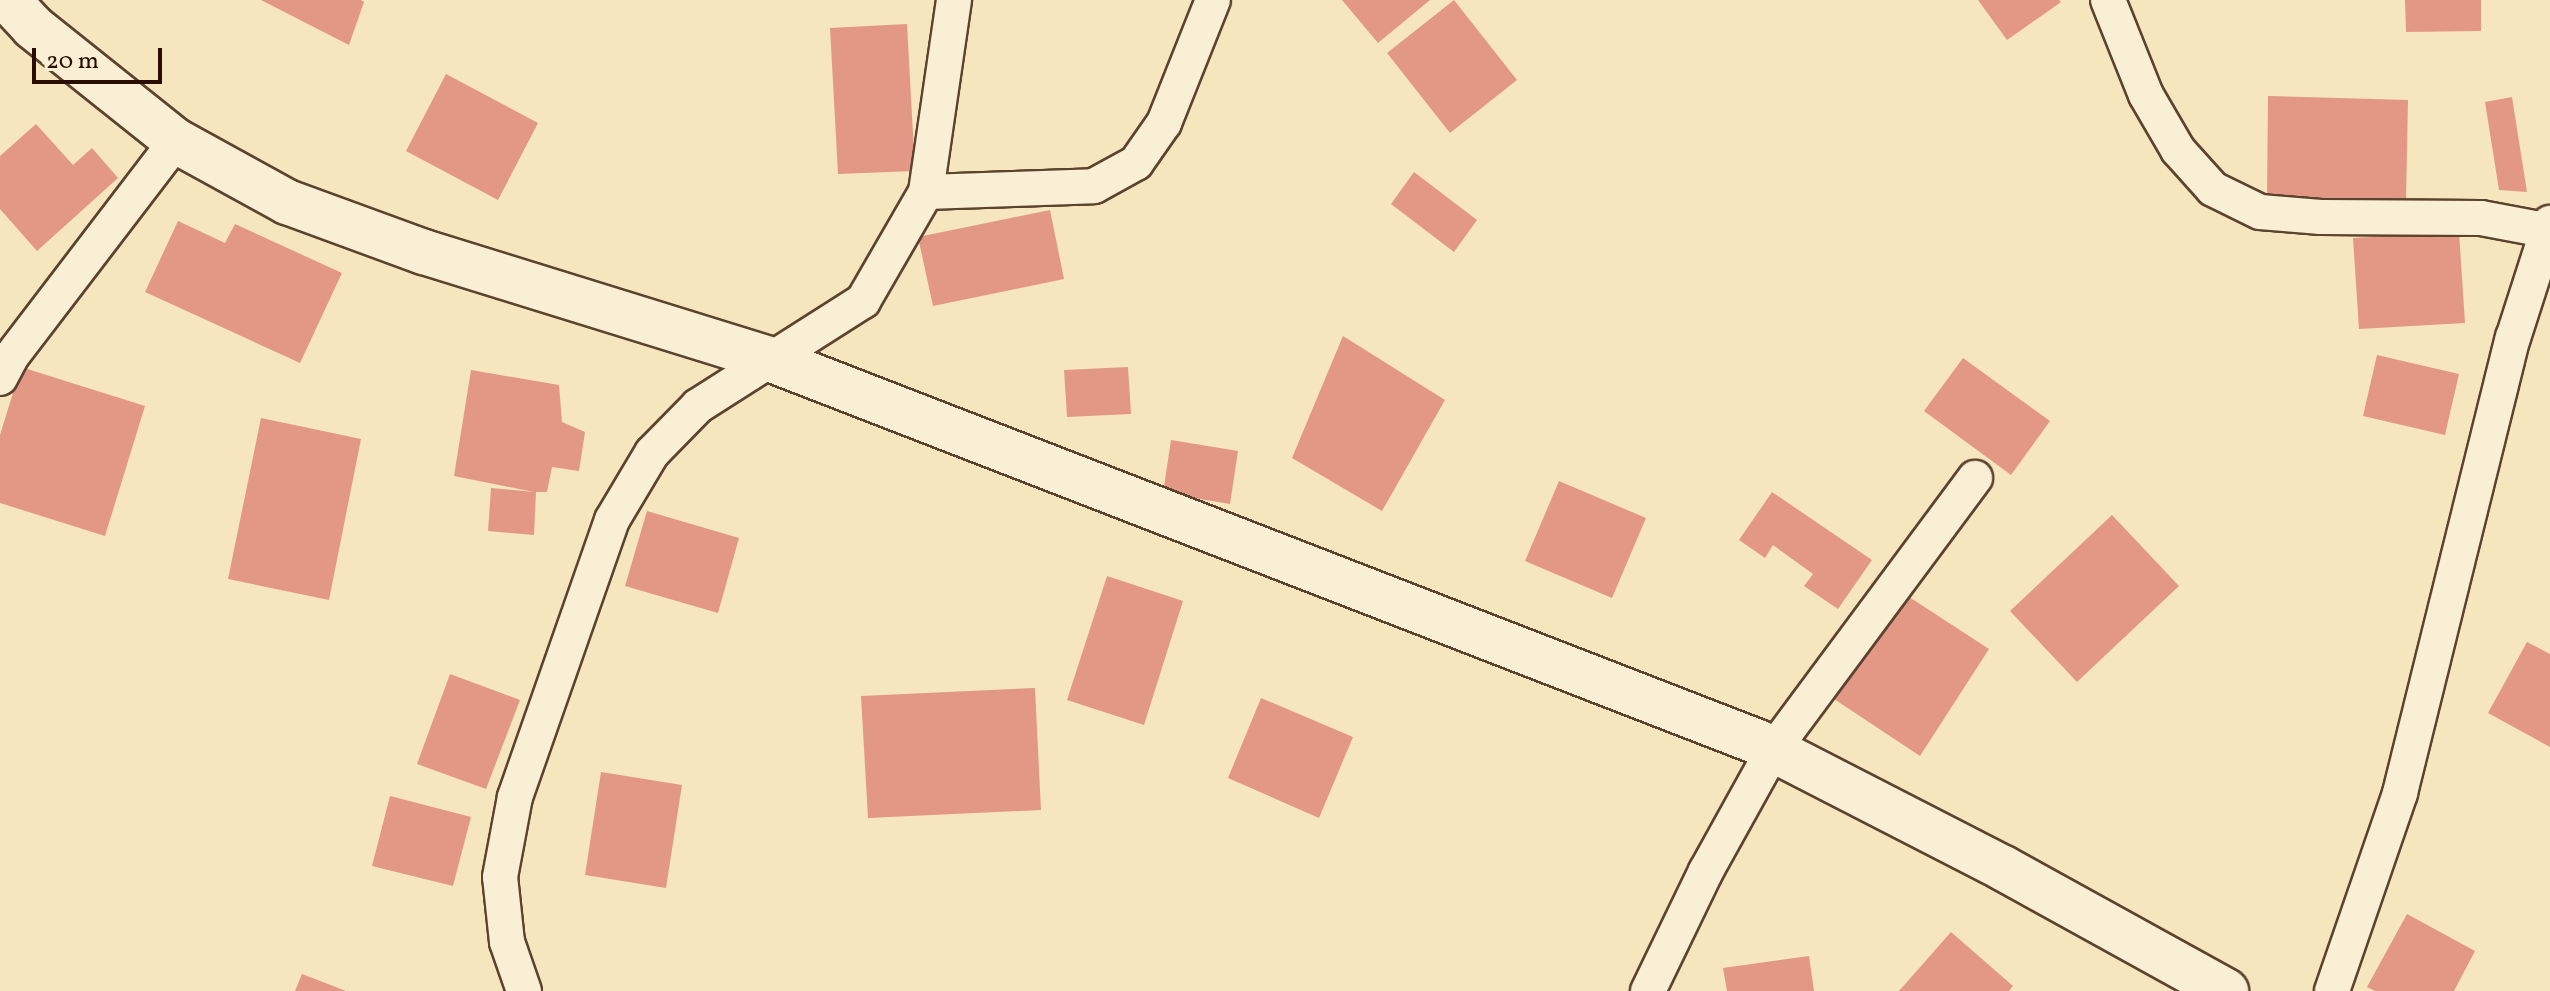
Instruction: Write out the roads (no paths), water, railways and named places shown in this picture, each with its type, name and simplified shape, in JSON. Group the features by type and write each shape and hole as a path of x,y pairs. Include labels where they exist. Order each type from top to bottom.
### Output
{"street":[{"path":"8,0 33,27 176,141 287,202 424,252 772,360 1773,750 2003,868 2226,991"},
{"path":"524,991 507,942 500,877 502,863 515,797 612,520 652,453 698,406 863,301 926,192 954,0"},
{"path":"926,192 1094,186 1136,163 1164,123 1213,0"},
{"path":"2108,0 2146,95 2178,150 2213,189 2260,212 2321,217 2481,218 2548,226 2505,366 2400,793 2332,991"},
{"path":"0,378 11,357 176,141"},
{"path":"1648,991 1706,871 1773,750 1975,478"}]}
